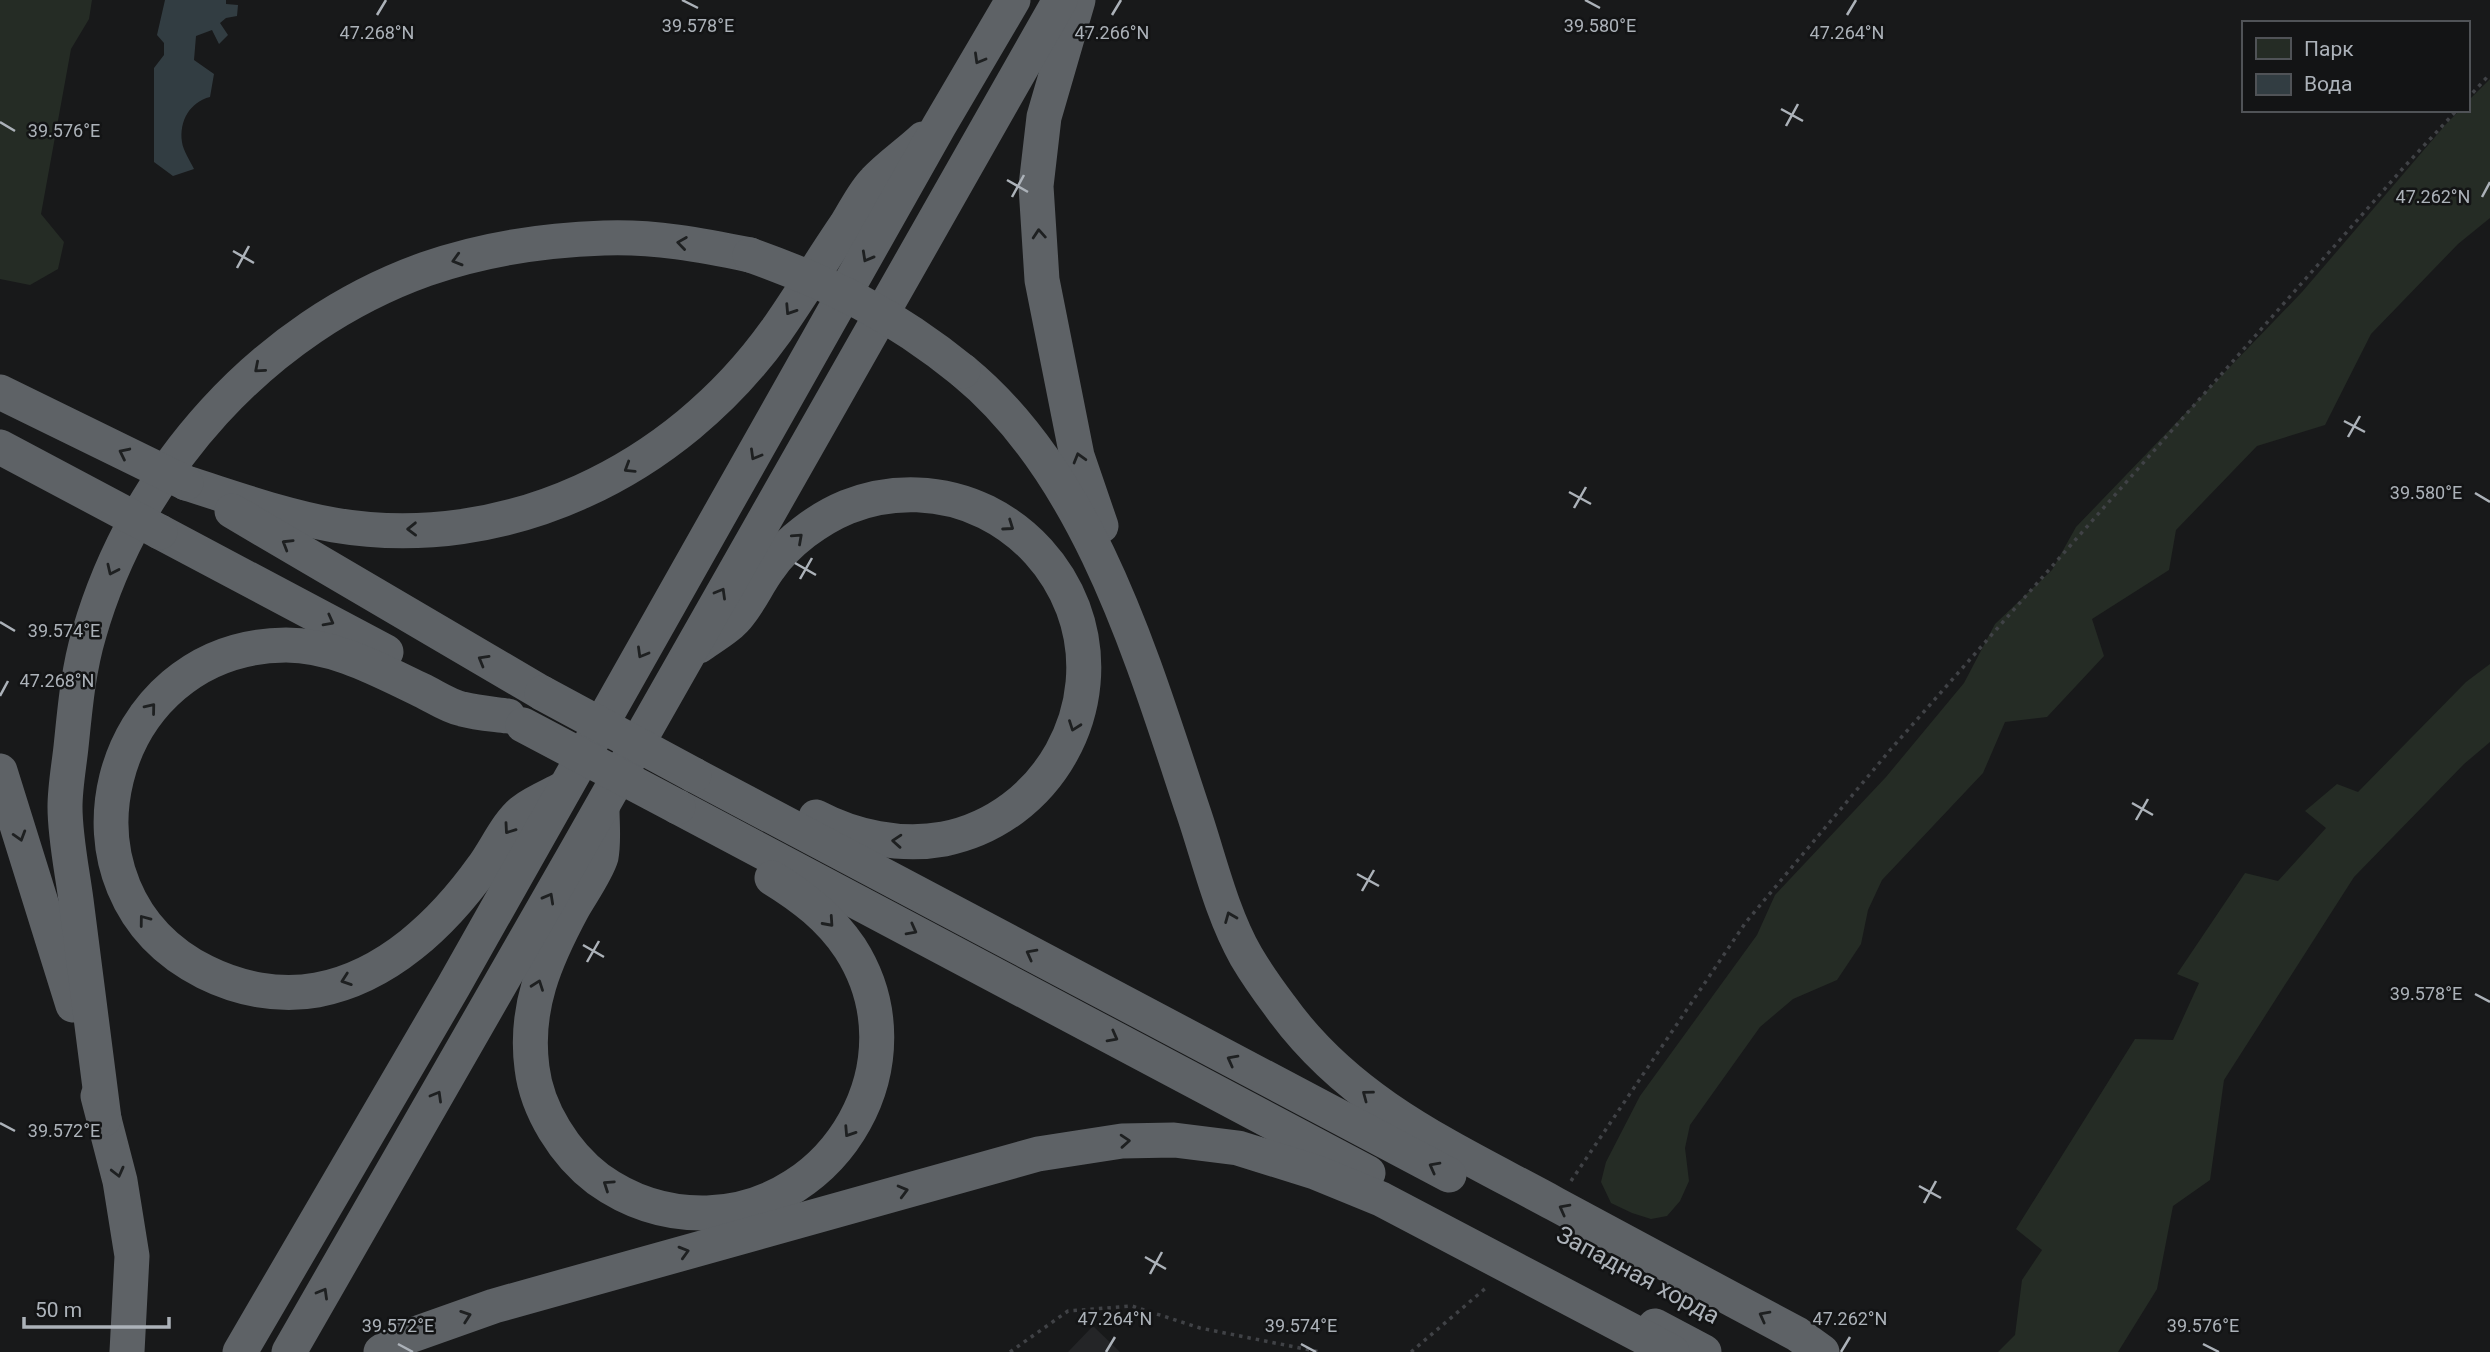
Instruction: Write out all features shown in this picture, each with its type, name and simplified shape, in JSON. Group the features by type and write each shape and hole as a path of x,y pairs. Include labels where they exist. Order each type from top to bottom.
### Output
{"highway":[{"path":"240,1352 453,987 939,126 1013,0"},
{"path":"289,1352 488,1008 1060,0"},
{"path":"1078,0 1044,117 1035,186 1042,280 1077,456 1101,524 1095,546"},
{"path":"0,391 186,483 289,514 335,525 395,530 484,523 569,498 623,472 679,435 742,373 775,332 874,182 939,126"},
{"path":"104,1119 65,808 78,689 89,636 107,583 146,502 180,452 209,416 278,352 326,319 377,290 426,269 512,247 606,237 654,239 750,254 819,280 869,305 928,343 963,371 1016,423 1055,477 1095,546 1131,635 1226,909 1245,954 1281,1008 1321,1056 1363,1093 1422,1133 1797,1334 1822,1352"},
{"path":"0,447 678,807 721,847 803,898 833,926 851,950 866,982 876,1033 875,1064 868,1094 857,1121 841,1145 818,1170 773,1199 725,1212 690,1213 661,1209 632,1200 610,1187 576,1159 555,1130 538,1095 529,1037 534,999 558,935 600,858 603,802"},
{"name":"Западная хорда","path":"186,483 542,694 1782,1352"},
{"path":"685,657 739,614 770,565 807,530 848,507 888,496 910,495 952,499 974,506 1021,534 1045,558 1067,591 1078,621 1084,651 1085,677 1075,726 1052,770 1015,808 992,823 965,833 917,842 878,839 853,833 746,782 694,775"},
{"path":"515,721 460,709 345,655 314,647 266,646 217,658 194,670 151,706 135,729 114,782 111,820 114,852 135,908 166,945 192,965 225,982 284,992 318,990 360,975 392,959 425,934 455,903 521,812 563,789"},
{"path":"0,771 84,1041 120,1181 132,1255 127,1352"},
{"name":"Западная хорда","path":"678,807 1704,1352"},
{"path":"381,1352 401,1339 494,1306 1038,1154 1122,1141 1174,1140 1238,1148 1315,1172 1381,1199 1672,1352"}],"path":[{"path":"2469,97 2490,74"},
{"path":"1572,1181 1746,922 1900,738 2455,112"},
{"path":"1411,1352 1487,1287"},
{"path":"1010,1352 1068,1311 1132,1306 1200,1328 1320,1352"}],"shaded area":[{"path":"1093,1326 1120,1352 1068,1352"}],"green space":[{"path":"0,0 92,0 89,19 71,49 41,214 64,242 58,269 30,285 0,279"},
{"path":"2490,79 2490,218 2458,244 2371,334 2325,425 2257,446 2176,530 2169,570 2092,619 2104,656 2047,717 2005,722 1983,773 1882,880 1868,910 1861,944 1837,980 1793,999 1760,1027 1690,1125 1685,1148 1689,1181 1680,1201 1667,1216 1651,1219 1611,1203 1601,1182 1606,1162 1640,1096 1757,935 1775,895 1886,777 1964,683 1995,624 2052,570 2076,527 2302,292 2447,123 2458,112 2469,112 2469,100"},
{"path":"2490,664 2490,742 2464,764 2354,877 2224,1080 2210,1180 2173,1206 2157,1289 2118,1352 1998,1352 2015,1335 2022,1280 2042,1250 2016,1229 2135,1039 2173,1040 2199,983 2177,974 2245,873 2278,881 2326,828 2305,811 2337,784 2358,792 2466,682"}],"water":[{"path":"165,0 226,0 226,4 238,5 237,16 226,18 220,23 228,35 219,44 212,30 196,36 194,60 214,74 210,97 197,103 187,113 182,127 185,152 194,169 173,176 154,162 154,68 164,55 164,43 157,35"}]}
